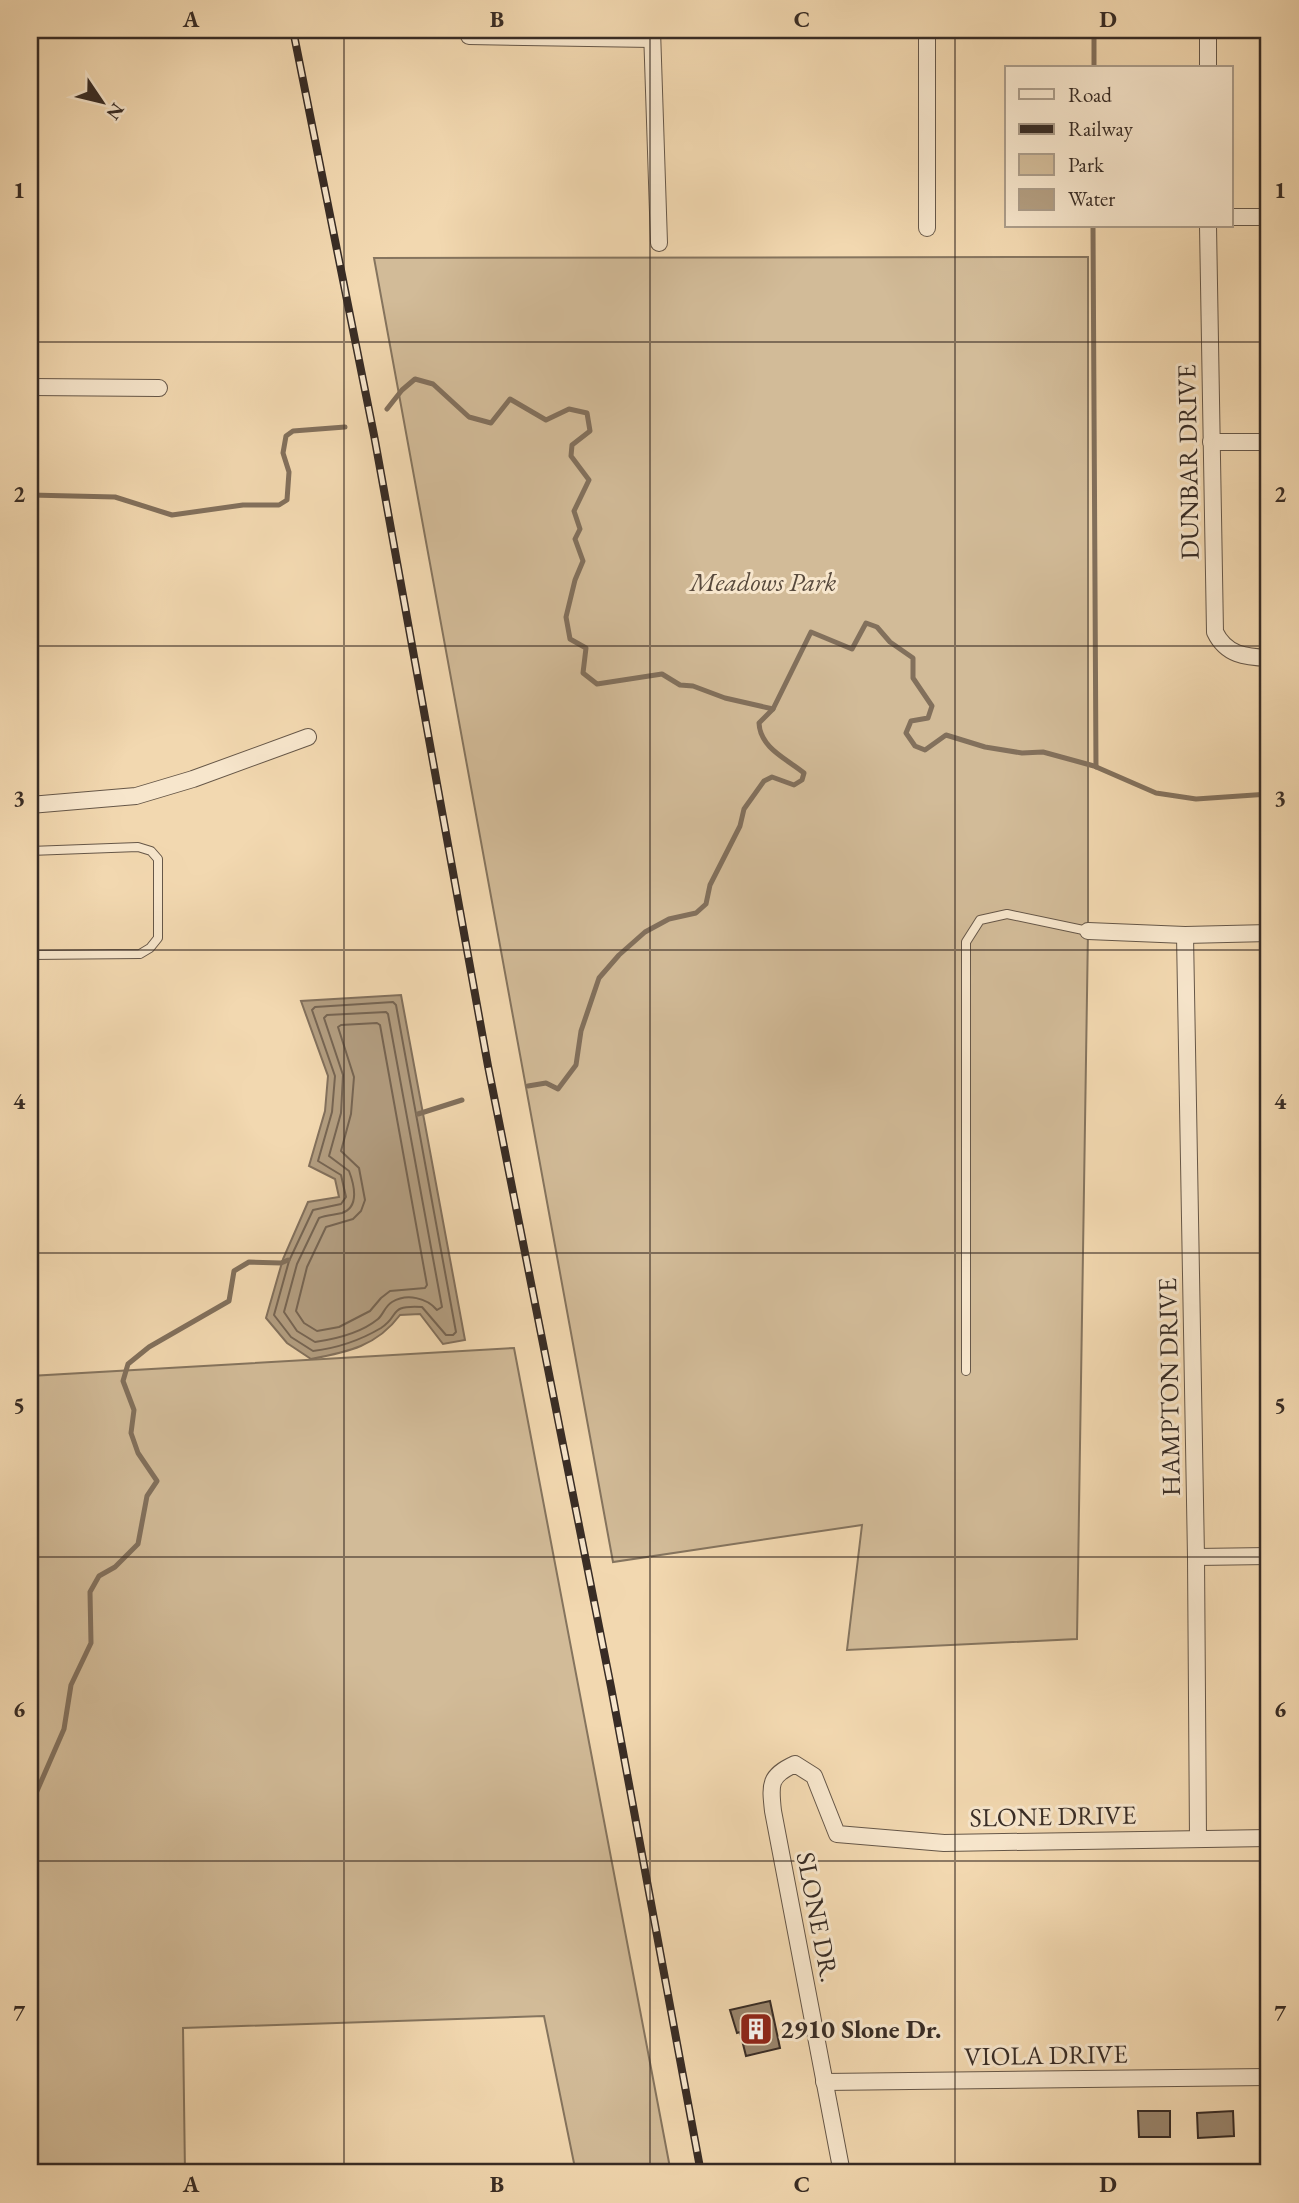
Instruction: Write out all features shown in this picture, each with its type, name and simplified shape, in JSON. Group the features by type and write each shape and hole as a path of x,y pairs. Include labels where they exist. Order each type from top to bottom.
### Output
{"street":[{"path":"927,30 927,228"},
{"path":"1208,30 1208,66"},
{"path":"470,36 652,34 659,243"},
{"path":"1232,217 1269,217"},
{"name":"DUNBAR DRIVE","path":"1208,228 1215,632 1221,645 1230,651 1255,658 1269,658"},
{"path":"30,387 159,388"},
{"path":"1211,442 1269,442"},
{"path":"30,805 136,796 193,779 308,737"},
{"path":"1088,931 1185,935 1269,933"},
{"name":"HAMPTON DRIVE","path":"1185,935 1198,1839"},
{"path":"1196,1557 1269,1556"},
{"name":"SLONE DR.","path":"837,1834 814,1776 795,1764 779,1772 770,1788 773,1811 842,2173"},
{"name":"SLONE DRIVE","path":"837,1834 944,1843 1269,1838"},
{"name":"VIOLA DRIVE","path":"824,2082 1269,2077"}],"lane":[{"path":"30,851 138,847 151,852 158,859 158,938 150,948 140,954 30,955"},
{"path":"966,1371 966,942 980,920 1007,914 1088,931"}],"green space":[{"name":"Meadows Park","path":"1088,257 1088,931 1077,1639 847,1650 862,1525 613,1562 374,258"},
{"path":"514,1348 671,2173 576,2173 544,2016 183,2028 185,2173 30,2173 30,1376"}],"water":[{"path":"401,995 465,1340 443,1344 420,1314 400,1315 382,1334 361,1346 311,1359 287,1343 266,1318 283,1259 308,1202 339,1197 335,1179 309,1166 325,1111 328,1076 301,1001"}],"building":[{"name":"2910 Slone Dr.","path":"770,2001 780,2048 746,2056 740,2032 737,2033 730,2010"},
{"path":"1138,2111 1170,2111 1170,2137 1139,2137"},
{"path":"1233,2111 1234,2136 1198,2138 1197,2113"},
{"path":"1266,2111 1269,2111 1269,2137 1267,2137"}],"waterway":[{"path":"1094,30 1094,66"},
{"path":"1093,228 1096,767"},
{"path":"387,409 415,379 433,384 469,417 491,423 510,399 546,420 569,409 587,413 590,431 572,445 571,456 589,480 574,511 580,529 575,539 583,561 575,580 566,617 570,639 586,648 583,673 597,684 662,674 680,685 693,686 725,698 773,709"},
{"path":"30,495 115,497 172,515 243,505 279,505 287,500 289,472 283,453 286,436 293,431 345,427"},
{"path":"528,1086 546,1083 558,1089 576,1065 581,1031 599,978 619,955 645,932 669,919 696,913 706,904 710,885 740,826 744,809 764,781 772,777 794,785 802,780 804,773 769,746 759,723 773,709 811,632 852,649 866,623 877,627 890,642 913,658 913,678 932,706 928,718 911,721 906,733 915,746 925,750 946,735 985,747 1022,753 1043,752 1094,766 1156,793 1196,799 1269,794"},
{"path":"418,1114 462,1100"},
{"path":"30,1807 64,1729 71,1685 91,1643 90,1592 99,1576 115,1567 138,1544 147,1496 157,1481 138,1453 131,1433 134,1410 123,1381 128,1364 149,1347 229,1301 234,1271 249,1262 281,1263 288,1260"}],"railway":[{"path":"293,30 374,435 488,1066 611,1687 701,2173"}],"place":[{"name":"2910 Slone Dr.","path":"756,2029"}]}
